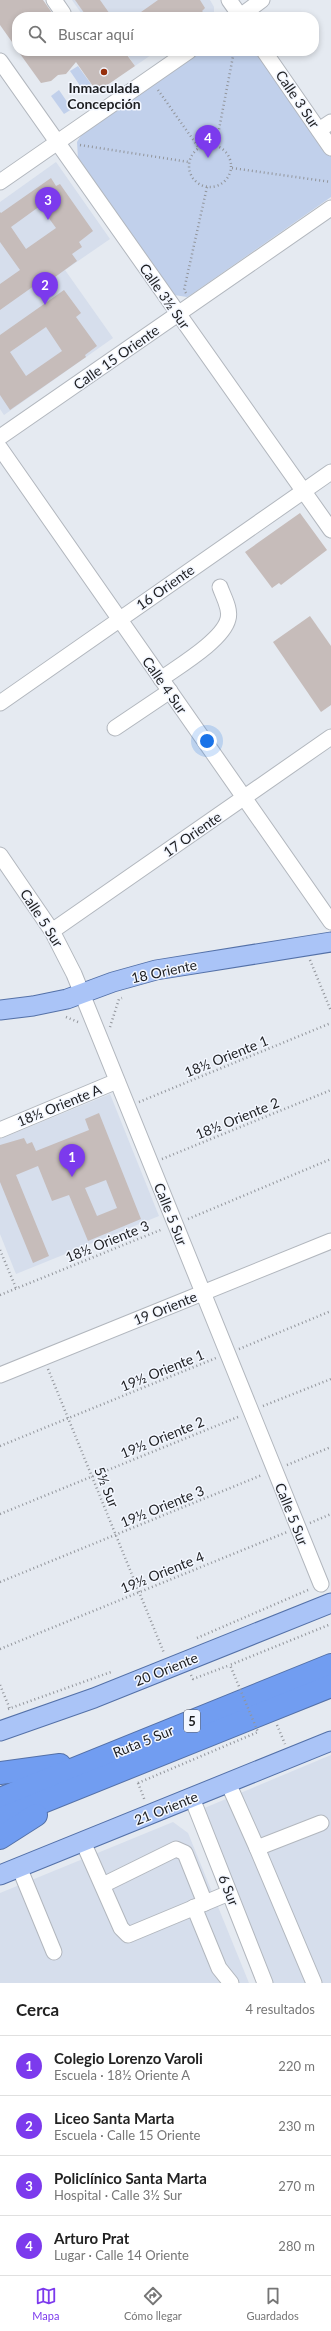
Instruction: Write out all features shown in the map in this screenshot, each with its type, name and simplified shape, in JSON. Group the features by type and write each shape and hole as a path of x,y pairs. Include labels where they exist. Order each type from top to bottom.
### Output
{"highway":[{"name":"Ruta 5 Sur","path":"0,1799 331,1665"},
{"name":"Ruta 5 Sur","path":"0,1819 331,1686"},
{"path":"0,1773 39,1769 101,1758"},
{"path":"0,1838 85,1784"}],"main road":[{"name":"18 Oriente","path":"1,1007 33,1006 82,994 135,975 156,970 308,956 331,942"},
{"name":"20 Oriente","path":"8,1719 94,1698 166,1660 331,1603"},
{"name":"21 Oriente","path":"0,1875 331,1741"}],"street":[{"path":"54,0 62,12"},
{"path":"229,0 237,12"},
{"path":"246,12 262,0"},
{"path":"0,182 182,56"},
{"name":"Calle 3 Sur","path":"268,56 325,126 331,148"},
{"name":"Calle 3½ Sur","path":"0,61 331,530"},
{"name":"Calle 15 Oriente","path":"0,437 331,208"},
{"name":"Calle 4 Sur","path":"0,448 331,922"},
{"name":"16 Oriente","path":"0,703 331,472"},
{"path":"115,728 165,685 222,631 228,619 229,610 220,587"},
{"name":"17 Oriente","path":"52,931 331,737"},
{"name":"Calle 5 Sur","path":"0,855 52,931 67,959 98,1032 321,1584"},
{"name":"18½ Oriente A","path":"0,1130 117,1081"},
{"name":"19 Oriente","path":"0,1375 331,1241"},
{"path":"228,1783 314,1983"},
{"name":"6 Sur","path":"192,1798 265,1983"},
{"path":"257,1848 321,1823"},
{"path":"83,1842 121,1928 128,1935 230,1893"},
{"path":"102,1885 176,1849 180,1849 185,1853 199,1905 219,1968 231,1983"},
{"path":"19,1867 54,1952"}],"path":[{"path":"216,145 233,56"},
{"path":"149,78 200,148"},
{"path":"80,145 189,162"},
{"path":"216,145 228,154 232,168 224,182 216,187 207,187 199,184 193,178 189,170 189,162 191,156 200,148 216,145"},
{"path":"232,168 331,182"},
{"path":"193,303 184,290 207,187"},
{"path":"308,956 331,1011"},
{"path":"62,1017 68,1016 78,1022 86,1036 110,1028 119,999 124,997"},
{"name":"18½ Oriente 1","path":"128,1107 331,1023"},
{"name":"18½ Oriente 2","path":"151,1164 331,1090"},
{"name":"18½ Oriente 3","path":"0,1295 176,1225 195,1215 331,1159"},
{"path":"0,1250 16,1288"},
{"name":"19½ Oriente 1","path":"0,1446 331,1311"},
{"name":"5½ Sur","path":"43,1358 166,1660"},
{"name":"19½ Oriente 2","path":"0,1514 331,1379"},
{"name":"19½ Oriente 3","path":"0,1582 331,1447"},
{"name":"19½ Oriente 4","path":"0,1649 331,1514"},
{"path":"192,1640 321,1584"},
{"path":"204,1674 331,1624"},
{"path":"156,1655 166,1660 170,1649"},
{"path":"138,1783 258,1732 230,1665"},
{"path":"0,1685 8,1719 113,1671"},
{"path":"276,1724 290,1758"}],"shaded area":[{"path":"72,0 210,0 214,7 214,12 80,12"},
{"path":"128,56 150,56 135,66"},
{"path":"189,56 261,56 331,155 331,197 192,294 187,297 174,295 78,159 77,142 83,132"},
{"path":"78,66 91,84 83,90 70,71"},
{"path":"59,90 72,109 64,114 51,96"},
{"path":"56,162 110,239 65,270 113,338 4,415 0,409 0,202"},
{"path":"110,1094 159,1216 16,1274 0,1234 0,1139"},
{"path":"331,1755 331,1983 273,1983 202,1809"},
{"path":"173,1822 188,1833 249,1983 0,1983 0,1893"}],"building":[{"path":"0,0 43,0 51,12 12,12 12,42 0,25"},
{"path":"75,0 100,0 108,12 83,12"},
{"path":"158,0 200,0 205,8 202,11 203,12 141,12"},
{"name":"Inmaculada Concepción","path":"22,56 128,56 135,66 97,92 76,62 66,74 58,75 51,81 41,83"},
{"path":"51,178 56,186 60,184 93,231 79,242 82,247 72,254 77,261 51,280 48,276 0,310 0,284 20,270 0,242 0,212 1,213","holes":["40,206 56,228 26,249 11,227"]},
{"path":"64,290 81,313 76,317 97,346 85,355 86,357 10,410 0,395 0,335","holes":["46,327 62,351 26,376 10,352"]},
{"path":"300,513 327,550 281,585 279,583 272,588 245,552"},
{"path":"310,616 331,646 331,705 321,712 273,642"},
{"path":"99,1113 141,1219 88,1241 69,1195 52,1201 38,1166 16,1175 49,1256 33,1263 0,1182 0,1145 24,1138 27,1144 32,1142 36,1151 89,1130 85,1119","holes":["106,1180 117,1208 97,1216 85,1188"]}],"place":[{"name":"Inmaculada Concepción","path":"104,72"},
{"name":"Arturo Prat","path":"208,158"},
{"name":"Policlínico Santa Marta","path":"48,220"},
{"name":"Liceo Santa Marta","path":"45,305"},
{"name":"Colegio Lorenzo Varoli","path":"72,1177"}]}
